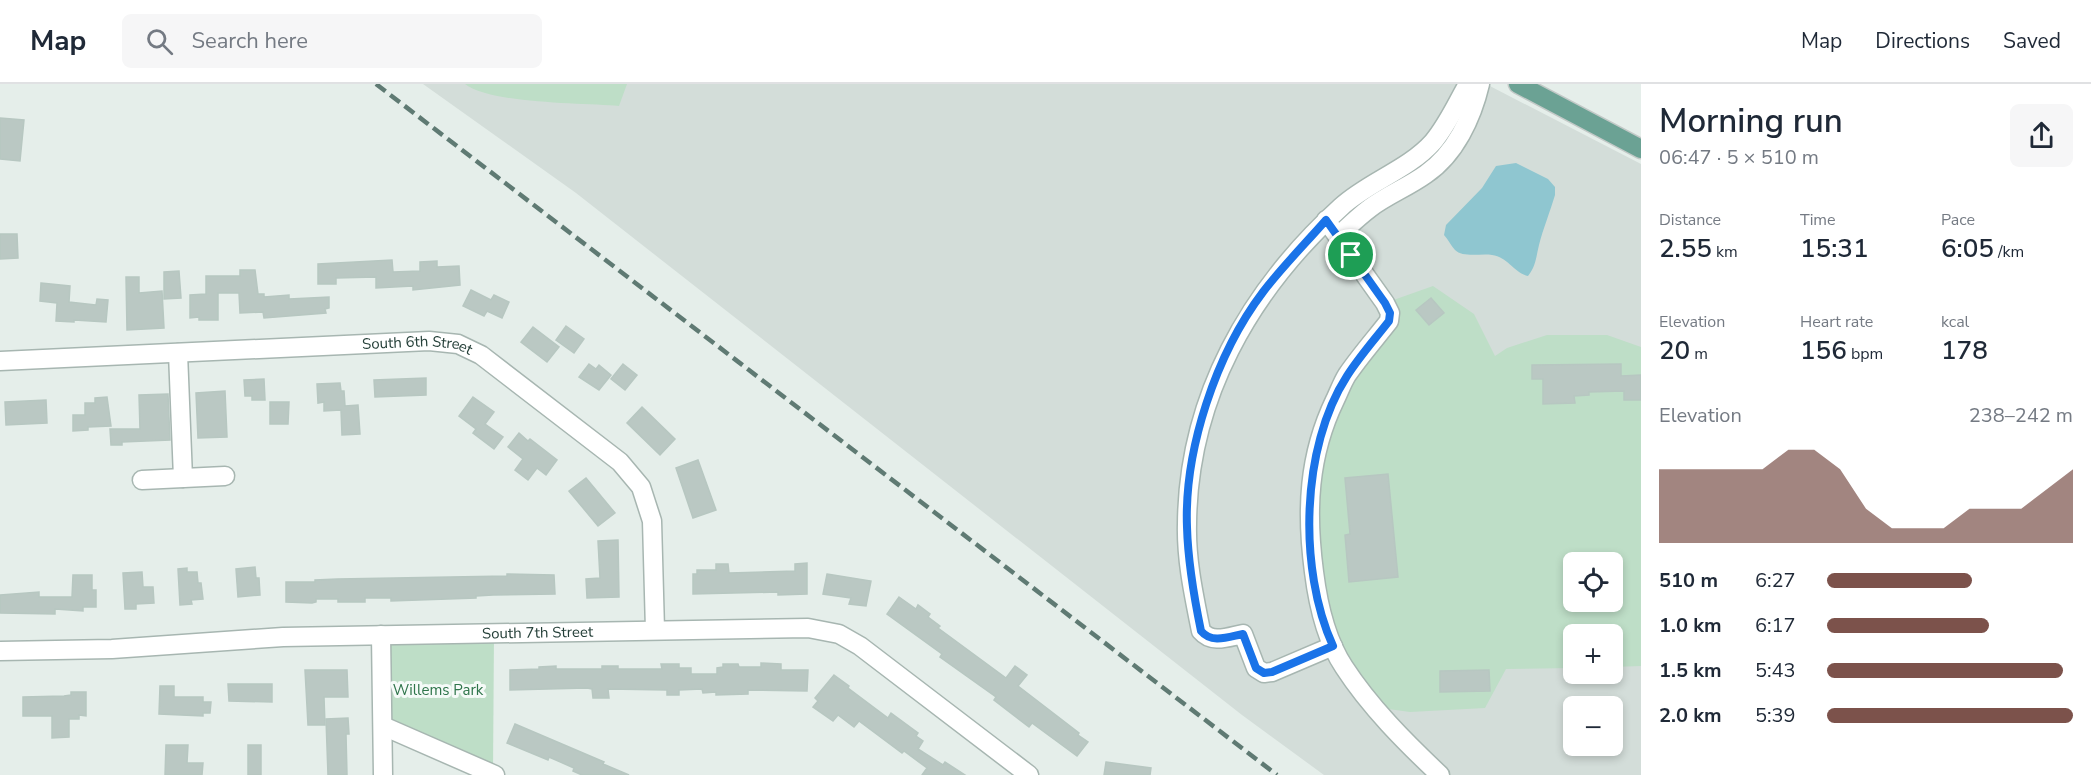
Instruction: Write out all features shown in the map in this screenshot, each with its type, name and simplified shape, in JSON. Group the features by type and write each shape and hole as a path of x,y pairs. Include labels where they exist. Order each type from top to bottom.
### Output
{"main road":[{"path":"1518,84 1641,149"}],"street":[{"path":"1333,646 1272,672 1264,673 1256,668 1243,634 1214,639 1207,638 1201,631 1190,574 1186,526 1194,448 1217,374 1262,292 1326,220 1357,194 1412,159 1432,143 1450,119 1468,84"},
{"path":"1338,236 1371,208 1440,163 1468,120 1480,84"},
{"path":"1326,220 1390,313 1389,321 1346,377 1319,436 1313,465 1309,538 1316,585 1327,633 1342,665 1374,707 1440,775"},
{"name":"South 6th Street","path":"0,361 429,341 458,344 481,355 621,462 641,487 652,521 655,630"},
{"path":"178,352 183,478"},
{"path":"142,480 225,476"},
{"name":"South 7th Street","path":"0,651 112,649 283,637 808,628 839,634 860,646 1029,775"},
{"path":"381,635 384,775"},
{"path":"382,726 495,775"}],"shaded area":[{"path":"423,84 1486,84 1641,164 1641,775 1324,775 1242,715 576,193"}],"green space":[{"path":"465,84 627,84 619,106 516,99 478,91"},
{"path":"1433,286 1474,314 1495,356 1507,348 1547,335 1607,335 1641,347 1641,666 1623,667 1623,624 1563,624 1563,668 1506,669 1485,708 1410,712 1374,707 1342,665 1309,526 1337,396 1376,338 1385,303"},
{"name":"Willems Park","path":"494,633 493,774 383,726 381,635"}],"water":[{"path":"1516,163 1548,179 1555,187 1555,195 1533,269 1528,276 1498,256 1468,255 1458,252 1444,235 1446,225 1482,188 1496,166"}],"building":[{"path":"0,118 24,120 20,161 0,159"},
{"path":"0,234 17,234 18,258 0,259"},
{"path":"392,260 393,272 420,271 420,262 437,261 437,267 459,266 460,285 413,290 413,286 376,288 376,277 336,278 336,284 318,284 318,264"},
{"path":"240,270 255,270 258,294 264,294 264,297 289,295 289,299 329,297 329,308 325,309 326,313 264,318 263,312 240,313 239,293 218,293 218,320 190,318 190,295 206,294 206,276 240,276"},
{"path":"179,271 181,298 164,299 164,272"},
{"path":"126,277 139,277 139,293 162,291 164,328 127,330"},
{"path":"41,283 70,286 69,302 96,305 97,299 108,300 106,322 56,321 57,303 40,301"},
{"path":"471,290 491,300 494,295 509,302 502,318 487,311 484,316 463,306"},
{"path":"1431,298 1444,313 1429,325 1416,310"},
{"path":"566,326 584,339 574,353 556,340"},
{"path":"533,327 559,347 547,362 521,342"},
{"path":"589,364 596,369 599,365 611,375 599,390 579,377"},
{"path":"623,364 637,375 625,390 611,379"},
{"path":"1621,364 1621,376 1641,375 1641,400 1624,400 1624,391 1589,392 1589,395 1574,396 1575,403 1543,404 1543,379 1532,379 1532,365"},
{"path":"426,378 426,395 375,397 374,380"},
{"path":"264,379 265,400 252,400 252,396 245,396 244,380"},
{"path":"340,383 341,391 344,391 345,406 358,405 360,434 342,435 341,410 324,411 324,402 318,403 317,384"},
{"path":"225,391 227,437 198,438 196,393"},
{"path":"168,394 170,440 122,442 122,445 111,445 110,429 140,429 139,395"},
{"path":"107,397 111,426 88,427 88,430 73,431 73,415 85,415 85,403 95,403 95,398"},
{"path":"473,397 494,412 485,424 503,437 494,449 473,433 476,429 459,416"},
{"path":"46,400 47,423 6,425 5,402"},
{"path":"270,402 289,402 288,424 270,424"},
{"path":"642,407 675,439 660,455 627,423"},
{"path":"519,433 557,460 546,475 537,468 528,480 515,470 523,459 508,447"},
{"path":"698,460 716,510 693,518 676,468"},
{"path":"1388,474 1398,577 1349,582 1345,535 1350,534 1345,478"},
{"path":"586,478 615,513 598,526 569,491"},
{"path":"618,540 619,597 587,598 586,579 600,578 598,541"},
{"path":"807,563 807,594 778,595 778,592 693,594 693,574 697,574 697,570 716,570 716,564 728,564 729,573 795,571 795,564"},
{"path":"255,567 256,578 259,578 260,595 238,597 236,569"},
{"path":"187,568 187,572 197,572 203,599 191,600 192,604 180,605 178,569"},
{"path":"142,572 143,587 153,587 154,603 136,604 136,609 125,609 123,573"},
{"path":"507,574 554,575 555,594 391,601 391,598 365,598 365,602 316,599 316,602 312,603 286,602 286,582 507,576"},
{"path":"827,574 871,581 866,606 849,604 851,598 823,594"},
{"path":"73,575 92,575 92,590 96,590 96,607 83,607 83,611 55,609 55,614 0,613 0,595 39,592 39,597 72,597"},
{"path":"899,597 916,609 918,605 930,614 928,617 940,626 938,628 1006,678 1015,666 1027,675 1018,686 1088,742 1077,756 1032,723 1029,727 994,700 996,697 940,657 942,654 887,614"},
{"path":"761,663 781,664 781,670 808,670 807,691 748,690 748,694 716,695 716,692 703,693 702,689 679,690 679,695 667,695 667,690 608,689 609,698 593,698 592,689 587,688 510,690 510,670 556,666 556,669 602,669 602,666 618,666 618,669 662,669 661,664 679,664 679,668 691,668 691,674 717,674 717,668 723,667 723,664 761,667"},
{"path":"305,670 347,670 348,697 324,697 325,725 308,725"},
{"path":"1489,670 1490,691 1440,692 1440,671"},
{"path":"834,675 888,718 891,713 918,733 916,736 923,741 918,749 943,765 945,762 965,775 922,775 927,768 904,751 902,753 859,721 854,727 838,715 833,721 813,707 818,701 815,698"},
{"path":"228,684 272,684 272,702 229,701"},
{"path":"160,686 174,686 174,697 203,697 203,702 211,702 210,713 203,713 203,716 159,714"},
{"path":"71,692 86,692 86,716 79,715 79,719 69,719 69,737 52,738 52,716 23,716 23,697 64,696 71,695"},
{"path":"348,718 347,775 328,775 326,719"},
{"path":"515,724 629,775 582,775 573,771 574,768 549,757 548,760 507,743"},
{"path":"166,745 188,745 187,763 203,763 202,775 165,775"},
{"path":"248,745 261,745 261,775 248,775"},
{"path":"1106,762 1151,768 1150,775 1104,775"}],"railway":[{"path":"376,84 1277,775"}],"route":[{"path":"1326,220 1351,255 1390,313 1389,321 1346,377 1319,436 1313,465 1309,538 1316,585 1327,633 1333,646 1272,672 1264,673 1256,668 1243,634 1214,639 1207,638 1201,631 1190,574 1186,526 1194,448 1217,374 1262,292 1326,220"}]}
